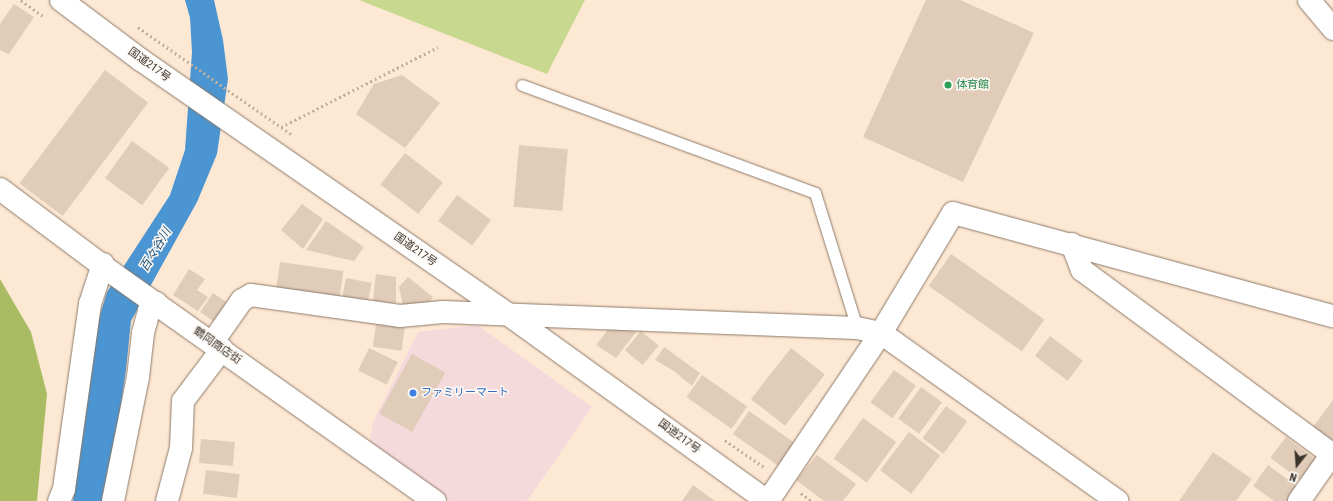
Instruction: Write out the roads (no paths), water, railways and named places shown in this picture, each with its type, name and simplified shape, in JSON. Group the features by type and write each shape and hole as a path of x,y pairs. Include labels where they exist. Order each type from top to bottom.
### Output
{"main road":[{"name":"国道217号","path":"61,0 141,60 509,315 768,501"},
{"path":"1309,0 1333,29"},
{"name":"鶴岡商店街","path":"0,189 107,268 435,501"},
{"path":"768,501 881,333 953,213 1331,310"},
{"path":"1072,244 1082,270 1332,454 1299,501"},
{"path":"62,497 90,304 107,268"},
{"path":"168,501 181,448 183,401 242,300 251,295 400,316 442,312 857,328 881,333 1117,501"},
{"path":"113,501 138,377 142,333 153,300"}],"lane":[{"path":"522,85 815,193 857,328"}],"water":[{"name":"百々谷川","path":"185,0 214,0 223,40 228,79 217,154 197,202 131,321 126,370 107,501 73,501 95,331 107,292 170,195 185,150 192,52 190,18"}],"place":[{"name":"体育館","path":"948,85"},
{"name":"ファミリーマート","path":"413,393"}]}
